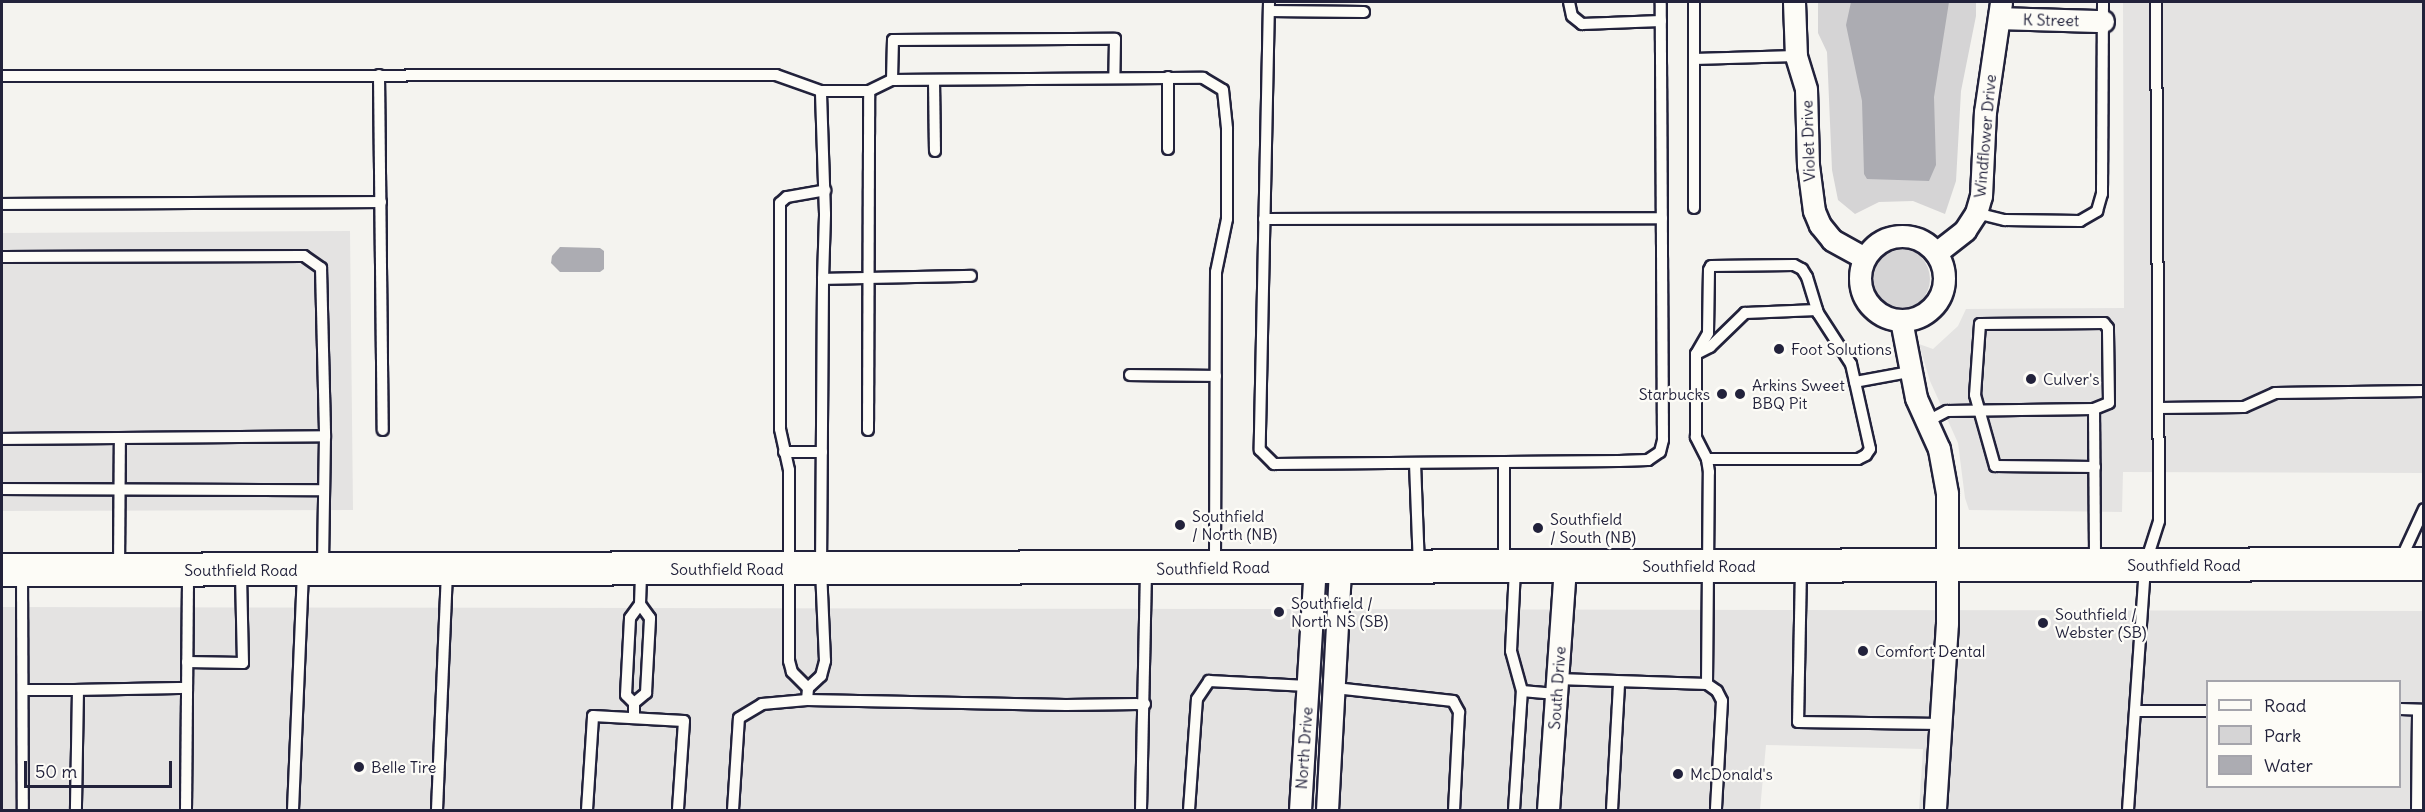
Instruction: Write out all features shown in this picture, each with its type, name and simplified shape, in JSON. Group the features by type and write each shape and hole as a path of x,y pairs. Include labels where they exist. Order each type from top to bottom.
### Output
{"main road":[{"name":"Southfield Road","path":"12,570 1146,569 1510,566 1801,567 1946,564 2411,564"}],"street":[{"name":"Violet Drive","path":"1794,2 1796,56 1806,89 1808,165 1814,211 1820,225 1832,240 1864,258"},
{"name":"K Street","path":"2000,10 2103,11"},
{"name":"Windflower Drive","path":"1936,253 1965,230 1976,213 1982,186 1989,79 2000,10"},
{"path":"1901,235 1920,240 1936,253 1943,266 1944,281 1941,295 1933,307 1921,316 1901,320 1881,315 1866,301 1859,281 1864,258 1875,244 1901,235"},
{"path":"1901,320 1909,372 1926,422 1939,449 1945,471 1947,623 1935,810"},
{"name":"South Drive","path":"1548,810 1565,566"},
{"name":"North Drive","path":"1300,810 1308,686 1328,567"},
{"name":"North Drive","path":"1327,810 1335,688 1328,567"},
{"name":"North Drive","path":"1308,686 1335,688"}],"lane":[{"path":"1569,2 1572,16 1582,24 1661,21"},
{"path":"1364,12 1269,6 1260,450 1274,464 1648,460 1660,452 1663,440 1661,2"},
{"path":"1694,2 1694,208"},
{"path":"2128,810 2145,565 2159,521 2156,2"},
{"path":"1976,213 2005,220 2080,220 2097,211 2102,194 2103,11"},
{"path":"892,80 892,40 1114,39 1114,78"},
{"path":"1694,59 1796,56"},
{"path":"379,75 383,430"},
{"path":"2,76 776,75 821,91 869,91 892,80 1203,78 1223,90 1227,129 1227,219 1216,272 1215,568"},
{"path":"1168,77 1168,149"},
{"path":"934,81 934,151"},
{"path":"807,700 808,688 821,676 825,662 821,569 825,190 821,91"},
{"path":"868,429 869,91"},
{"path":"808,688 792,672 789,662 789,470 780,429 780,203 788,197 825,190"},
{"path":"2,204 381,202"},
{"path":"1264,219 1662,218"},
{"path":"2,257 304,256 321,268 325,436 323,490 313,570 293,810"},
{"path":"1707,459 1858,459 1866,455 1870,449 1851,364 1817,310 1807,277 1802,269 1794,265 1712,266 1708,333 1696,354 1696,437 1707,459 1707,684"},
{"path":"823,279 971,276"},
{"path":"1696,354 1710,347 1745,313 1817,310"},
{"path":"1926,422 1947,411 1977,410 2094,409 2109,403 2108,328 2104,323 1980,324 1975,395 1977,410 1995,466 2095,467"},
{"path":"1855,381 1909,372"},
{"path":"1130,375 1216,376"},
{"path":"2159,408 2244,407 2275,393 2424,392"},
{"path":"2094,409 2095,565"},
{"path":"2,439 325,436"},
{"path":"118,570 120,438"},
{"path":"784,452 822,452"},
{"path":"1504,463 1510,566 1511,651 1522,692 1514,810"},
{"path":"1415,464 1419,567"},
{"path":"2,489 323,490"},
{"path":"2411,564 2424,509"},
{"path":"1801,567 1798,722 1941,724"},
{"path":"634,718 634,703 626,694 630,618 640,604 641,569"},
{"path":"1141,810 1145,704 1146,569"},
{"path":"12,570 23,690 23,810"},
{"path":"186,810 188,570"},
{"path":"187,662 243,663 241,570"},
{"path":"437,810 447,570"},
{"path":"634,703 646,693 650,618 640,604"},
{"path":"1189,810 1197,699 1209,681 1308,686"},
{"path":"1522,692 1557,686 1619,683 1707,684 1717,691 1722,701 1716,810"},
{"path":"1612,810 1619,683"},
{"path":"23,690 187,688"},
{"path":"1335,688 1453,701 1459,712 1454,810"},
{"path":"76,810 78,690"},
{"path":"733,810 739,718 762,704 807,700 1066,705 1145,704"},
{"path":"2401,710 2421,710 2417,810"},
{"path":"2135,711 2206,711"},
{"path":"587,810 593,716 684,720 678,810"}],"shaded area":[{"path":"2123,2 2423,2 2423,473 2123,472 2122,512 1969,510 1965,498 1958,443 1930,381 1919,344 1933,349 1958,326 1966,309 2124,308"},
{"path":"350,231 353,510 2,511 2,233"},
{"path":"2,607 2423,611 2423,810 1919,810 1923,749 1766,745 1760,810 2,810"}],"green space":[{"path":"1818,2 1976,2 1976,16 1961,91 1956,181 1945,214 1913,201 1879,202 1855,214 1838,200 1832,170 1827,52 1818,33"},
{"path":"1899,248 1911,250 1921,257 1928,267 1930,279 1928,291 1921,301 1911,308 1899,310 1887,308 1877,301 1870,291 1868,279 1870,267 1877,257 1887,250"}],"water":[{"path":"1851,2 1949,2 1934,97 1936,165 1929,181 1867,179 1864,174 1862,101 1846,25"},
{"path":"560,247 600,248 604,251 604,269 600,272 560,272 551,263 552,256"}],"place":[{"name":"Foot Solutions","path":"1779,349"},
{"name":"Culver's","path":"2031,379"},
{"name":"Starbucks","path":"1722,394"},
{"name":"Arkins Sweet BBQ Pit","path":"1740,394"},
{"name":"Southfield / North (NB)","path":"1180,525"},
{"name":"Southfield / South (NB)","path":"1538,528"},
{"name":"Southfield / North NS (SB)","path":"1279,612"},
{"name":"Southfield / Webster (SB)","path":"2043,623"},
{"name":"Comfort Dental","path":"1863,651"},
{"name":"Belle Tire","path":"359,767"},
{"name":"McDonald's","path":"1678,774"}]}
